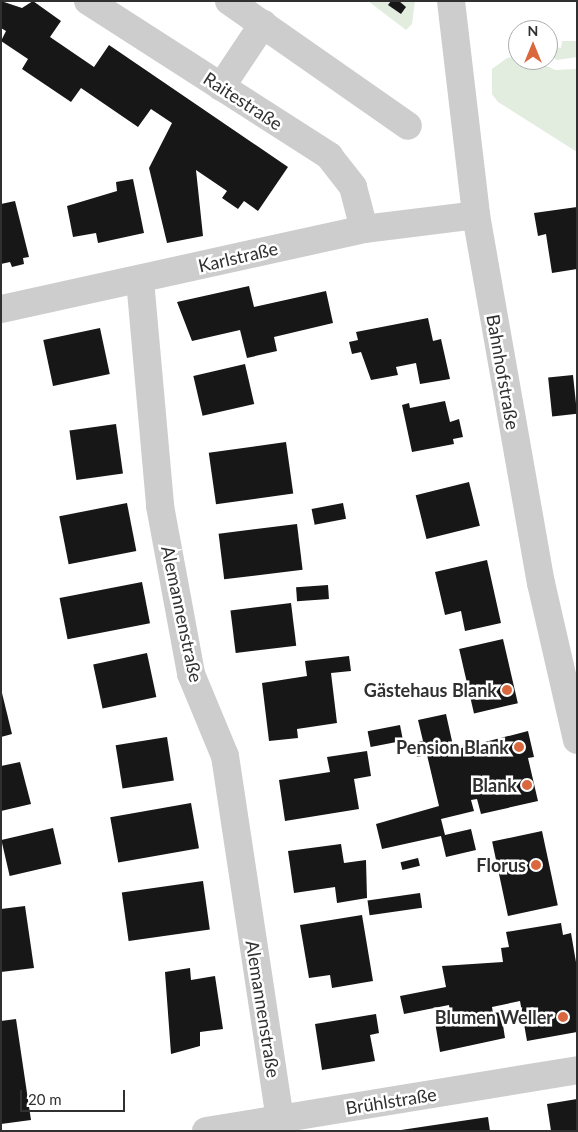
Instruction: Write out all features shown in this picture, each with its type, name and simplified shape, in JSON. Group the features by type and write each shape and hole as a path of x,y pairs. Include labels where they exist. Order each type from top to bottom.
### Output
{"street":[{"name":"Raitestraße","path":"88,1 329,156 352,187 364,228"},
{"path":"230,1 408,126"},
{"name":"Bahnhofstraße","path":"451,1 476,215 541,583 577,740"},
{"path":"221,87 263,24"},
{"name":"Karlstraße","path":"1,308 140,280 364,228 476,215"},
{"name":"Alemannenstraße","path":"140,280 160,506 191,674 225,756 280,1119"},
{"name":"Brühlstraße","path":"206,1131 577,1070"}],"shaded area":[{"path":"368,1 415,1 412,24 406,30"},
{"path":"562,41 577,41 577,57 558,60 558,47 561,48"},
{"path":"507,58 508,70 577,69 577,152 498,102 492,94 492,69"}],"building":[{"path":"1,1 22,8 33,1 61,21 50,37 94,67 109,45 288,167 258,211 244,201 238,209 222,198 227,191 196,170 203,236 167,243 149,168 172,123 151,109 138,127 81,88 71,102 22,69 28,59 1,41 6,31 1,28"},
{"path":"391,1 399,1 406,7 401,14 388,5"},
{"path":"133,179 144,233 98,243 96,233 73,237 67,206 117,191 116,182"},
{"path":"15,201 29,257 23,258 24,264 12,267 10,262 1,264 1,204"},
{"path":"577,207 577,269 552,273 546,234 538,236 534,213"},
{"path":"249,286 254,307 326,291 333,323 274,337 277,351 247,358 240,330 192,341 177,302"},
{"path":"428,318 433,341 441,339 450,379 420,384 416,363 396,367 398,375 371,380 361,352 352,354 349,342 358,340 356,332"},
{"path":"100,328 110,374 53,386 43,340"},
{"path":"245,364 254,404 203,416 193,376"},
{"path":"573,375 577,414 552,416 548,378"},
{"path":"445,401 450,422 459,419 463,437 453,439 454,444 412,452 402,405 409,403 410,408"},
{"path":"116,424 123,474 76,480 69,431"},
{"path":"286,442 293,493 216,504 209,453"},
{"path":"469,482 480,526 427,539 416,495"},
{"path":"127,503 136,551 69,564 59,516"},
{"path":"343,503 346,519 315,525 312,509"},
{"path":"297,524 303,570 224,579 219,534"},
{"path":"487,560 501,623 465,631 461,611 445,615 435,572"},
{"path":"142,582 150,623 68,639 60,598"},
{"path":"328,585 329,599 297,601 296,587"},
{"path":"291,603 296,646 236,653 230,610"},
{"path":"503,639 518,703 474,713 459,649"},
{"path":"147,653 156,697 103,708 93,664"},
{"path":"349,656 351,671 331,673 337,723 297,729 298,738 269,741 262,683 307,676 305,661"},
{"path":"1,689 12,734 1,737"},
{"path":"446,714 454,750 528,731 534,757 528,758 538,801 481,814 477,799 471,800 474,811 441,819 445,835 471,829 476,850 446,857 441,836 382,849 376,824 439,806 427,755 417,757 413,743 423,741 418,720"},
{"path":"400,725 403,741 371,747 368,731"},
{"path":"167,737 174,780 123,789 116,745"},
{"path":"367,751 371,776 354,779 359,809 285,821 279,780 330,772 327,757"},
{"path":"20,762 31,804 1,811 1,766"},
{"path":"191,803 199,848 118,863 110,817"},
{"path":"53,828 61,864 10,876 1,840"},
{"path":"542,831 558,905 508,916 492,842"},
{"path":"341,844 344,863 366,860 367,898 337,903 335,887 294,893 288,851"},
{"path":"418,858 420,866 402,870 401,862"},
{"path":"203,881 210,930 129,941 122,892"},
{"path":"420,893 422,908 370,915 368,900"},
{"path":"25,906 34,968 1,972 1,909"},
{"path":"362,915 373,981 332,988 330,975 309,978 300,925"},
{"path":"561,923 563,935 571,933 577,968 577,1032 527,1041 520,1001 492,1007 493,1013 501,1012 505,1038 440,1052 435,1022 451,1019 449,1005 404,1014 400,996 446,987 442,966 503,962 501,948 509,947 506,932"},
{"path":"190,968 191,980 215,976 223,1029 200,1032 200,1046 171,1054 165,972"},
{"path":"376,1014 379,1033 370,1035 375,1061 322,1070 315,1024"},
{"path":"16,1019 31,1120 1,1124 1,1021"},
{"path":"577,1099 577,1131 551,1131 547,1104"},
{"path":"488,1117 490,1131 401,1131 401,1130"}],"place":[{"name":"Gästehaus Blank","path":"507,690"},
{"name":"Pension Blank","path":"519,747"},
{"name":"Blank","path":"527,785"},
{"name":"Florus","path":"536,865"},
{"name":"Blumen Weller","path":"563,1017"}]}
